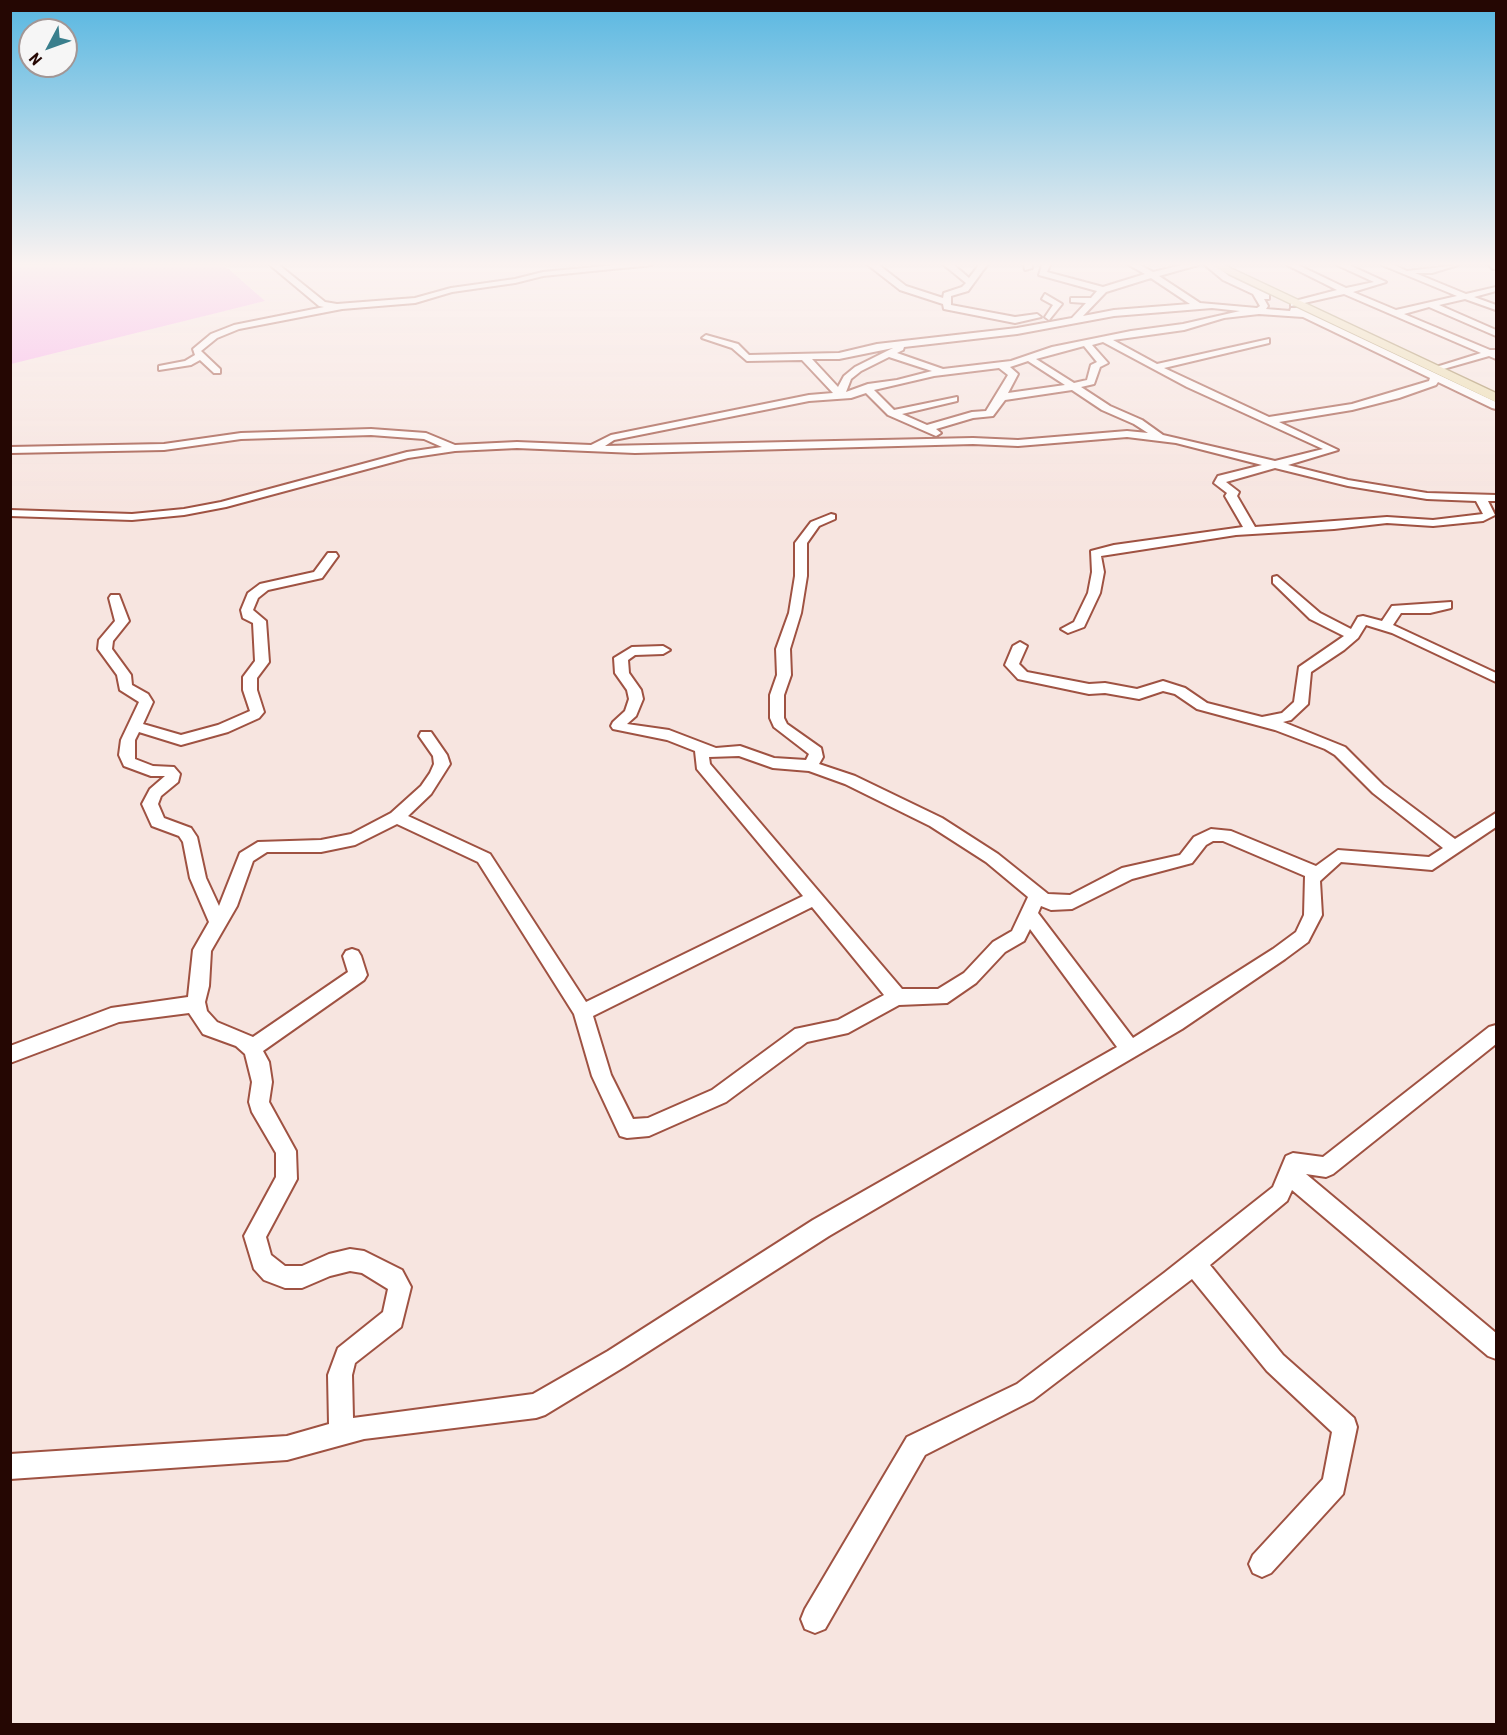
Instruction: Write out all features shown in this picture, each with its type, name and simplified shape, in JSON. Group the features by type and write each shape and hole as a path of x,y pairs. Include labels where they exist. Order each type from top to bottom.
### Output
{"main road":[{"path":"1380,346 1435,373 1497,398"}],"street":[{"path":"200,346 196,351 199,356 217,371"},
{"path":"735,346 747,358 800,355 806,358 840,395"},
{"path":"806,358 839,356 878,346"},
{"path":"840,395 847,378 858,369 904,346"},
{"path":"595,448 611,438 809,398 840,395 942,372 1000,365 1029,358 1054,346"},
{"path":"1001,397 1091,382 1096,365 1103,363 1091,346"},
{"path":"1116,346 1155,367 1333,450 1222,478 1220,483 1233,492 1231,496 1251,530"},
{"path":"1155,367 1245,346"},
{"path":"1374,346 1435,373 1497,406"},
{"path":"1475,346 1494,354"},
{"path":"889,354 930,366 942,372"},
{"path":"1435,373 1494,354"},
{"path":"162,368 188,363 199,356"},
{"path":"1029,358 1161,438"},
{"path":"926,429 972,415 989,414 1001,397 1012,374 1000,365"},
{"path":"1269,420 1396,396 1432,383 1435,373"},
{"path":"870,388 869,391 892,413 950,441"},
{"path":"892,413 954,399"},
{"path":"10,450 164,447 241,436 371,432 426,436 455,448"},
{"path":"10,513 132,517 184,512 222,505 407,455 455,448 517,445 635,450 950,441 1018,443 1127,434 1161,438 1243,456 1274,466 1348,483 1416,494 1497,498"},
{"path":"1068,629 1079,624 1094,593 1098,572 1095,554 1114,549 1251,530 1334,526 1387,520 1433,523 1493,516 1481,499"},
{"path":"810,766 816,757 816,752 781,727 777,717 777,695 784,675 783,649 795,613 801,576 802,567 799,556 801,543 815,525 831,517"},
{"path":"134,726 181,740 207,734 254,715 257,712 250,690 250,677 261,662 259,621 248,615 247,610 252,596 264,587 318,575 332,556"},
{"path":"1277,580 1315,616 1353,635"},
{"path":"115,598 122,621 106,640 104,646 124,675 125,687 143,697 146,702 128,740 126,755 129,762 151,771 169,771 172,774 173,778 155,793 150,804 159,822 185,832 191,841 198,878 219,924"},
{"path":"1385,626 1397,609 1431,609 1446,605"},
{"path":"1261,722 1286,717 1295,711 1303,699 1304,670 1353,635 1363,620 1385,626 1497,678"},
{"path":"1020,646 1012,665 1023,676 1089,689 1105,688 1139,694 1150,688 1163,686 1180,691 1202,706 1313,738 1340,751 1364,778 1455,848"},
{"path":"663,650 632,651 621,658 622,673 634,690 636,699 631,712 618,726 634,732 669,735 723,754 740,751 773,763 810,766 850,780 936,822 992,858 1037,896 1051,903 1072,902 1128,873 1186,859 1204,837 1218,834 1318,874"},
{"path":"341,1435 340,1375 346,1356 393,1319 400,1287 394,1278 364,1262 350,1260 329,1265 302,1277 285,1277 272,1272 262,1261 255,1236 287,1179 286,1151 262,1112 259,1102 262,1082 259,1062 252,1048 243,1040 203,1022 196,1004 202,950 219,924 246,857 255,850 272,844 321,846 355,839 397,817 426,790 442,764 440,755 426,736"},
{"path":"702,748 702,765 897,998"},
{"path":"397,817 484,858 583,1012 602,1076 627,1130 650,1127 682,1115 719,1096 802,1035 841,1027 897,998 941,997 970,978 999,947 1018,936 1037,896"},
{"path":"10,1467 287,1448 364,1427 536,1406 616,1359 821,1228 1175,1023 1302,937 1313,915 1312,879 1338,856 1432,864 1497,819"},
{"path":"583,1012 813,899"},
{"path":"1029,914 1130,1049"},
{"path":"252,1048 358,975 352,956"},
{"path":"10,1055 118,1014 196,1004"},
{"path":"815,1618 916,1446 1025,1392 1280,1194 1293,1163 1326,1167 1497,1033"},
{"path":"1289,1174 1497,1348"},
{"path":"1194,1263 1275,1364 1345,1427 1334,1485 1262,1564"}],"shaded area":[{"path":"11,346 84,346 11,364"}]}
